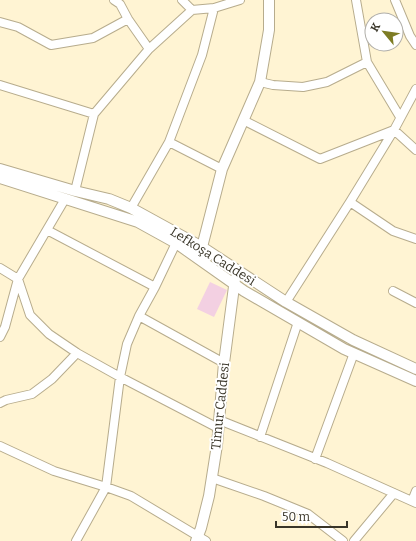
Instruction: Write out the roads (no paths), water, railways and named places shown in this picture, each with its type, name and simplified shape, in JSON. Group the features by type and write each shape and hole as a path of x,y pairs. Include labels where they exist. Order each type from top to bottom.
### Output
{"street":[{"path":"114,0 120,4 128,19 149,49"},
{"path":"182,0 192,10"},
{"path":"195,257 202,247 222,169 260,82 269,30 269,0"},
{"path":"356,0 367,62 400,118"},
{"path":"395,0 410,36 416,45"},
{"path":"75,191 94,114 149,49 192,10 214,8 238,1"},
{"path":"131,208 169,142 202,55 214,8"},
{"path":"0,22 18,27 51,46 93,38 128,19"},
{"path":"260,82 273,85 303,87 327,82 367,62"},
{"path":"0,85 94,114"},
{"path":"286,302 394,130 416,89"},
{"path":"244,120 320,159 394,130"},
{"path":"394,130 416,150"},
{"path":"169,142 222,169"},
{"name":"Lefkoşa Caddesi","path":"0,169 75,191 109,199 131,208 202,247 286,302 353,340 416,369"},
{"path":"0,178 138,222 176,243 244,291 344,349 416,381"},
{"path":"0,337 18,279 65,199"},
{"path":"350,202 393,231 416,240"},
{"path":"47,230 155,286"},
{"path":"76,541 106,487 120,377 126,344 176,243"},
{"path":"0,268 18,279 30,315 49,334 77,353 120,377 219,424 260,437 414,502 416,491"},
{"name":"Timur Caddesi","path":"200,539 217,445 224,363 237,270"},
{"path":"393,291 416,303"},
{"path":"139,316 224,363"},
{"path":"260,437 298,322"},
{"path":"0,403 6,400 32,394 52,379 77,353"},
{"path":"315,459 354,353"},
{"path":"0,446 54,471 132,496 200,539"},
{"path":"212,478 264,496 308,514 343,541"},
{"path":"354,541 394,493"}]}
